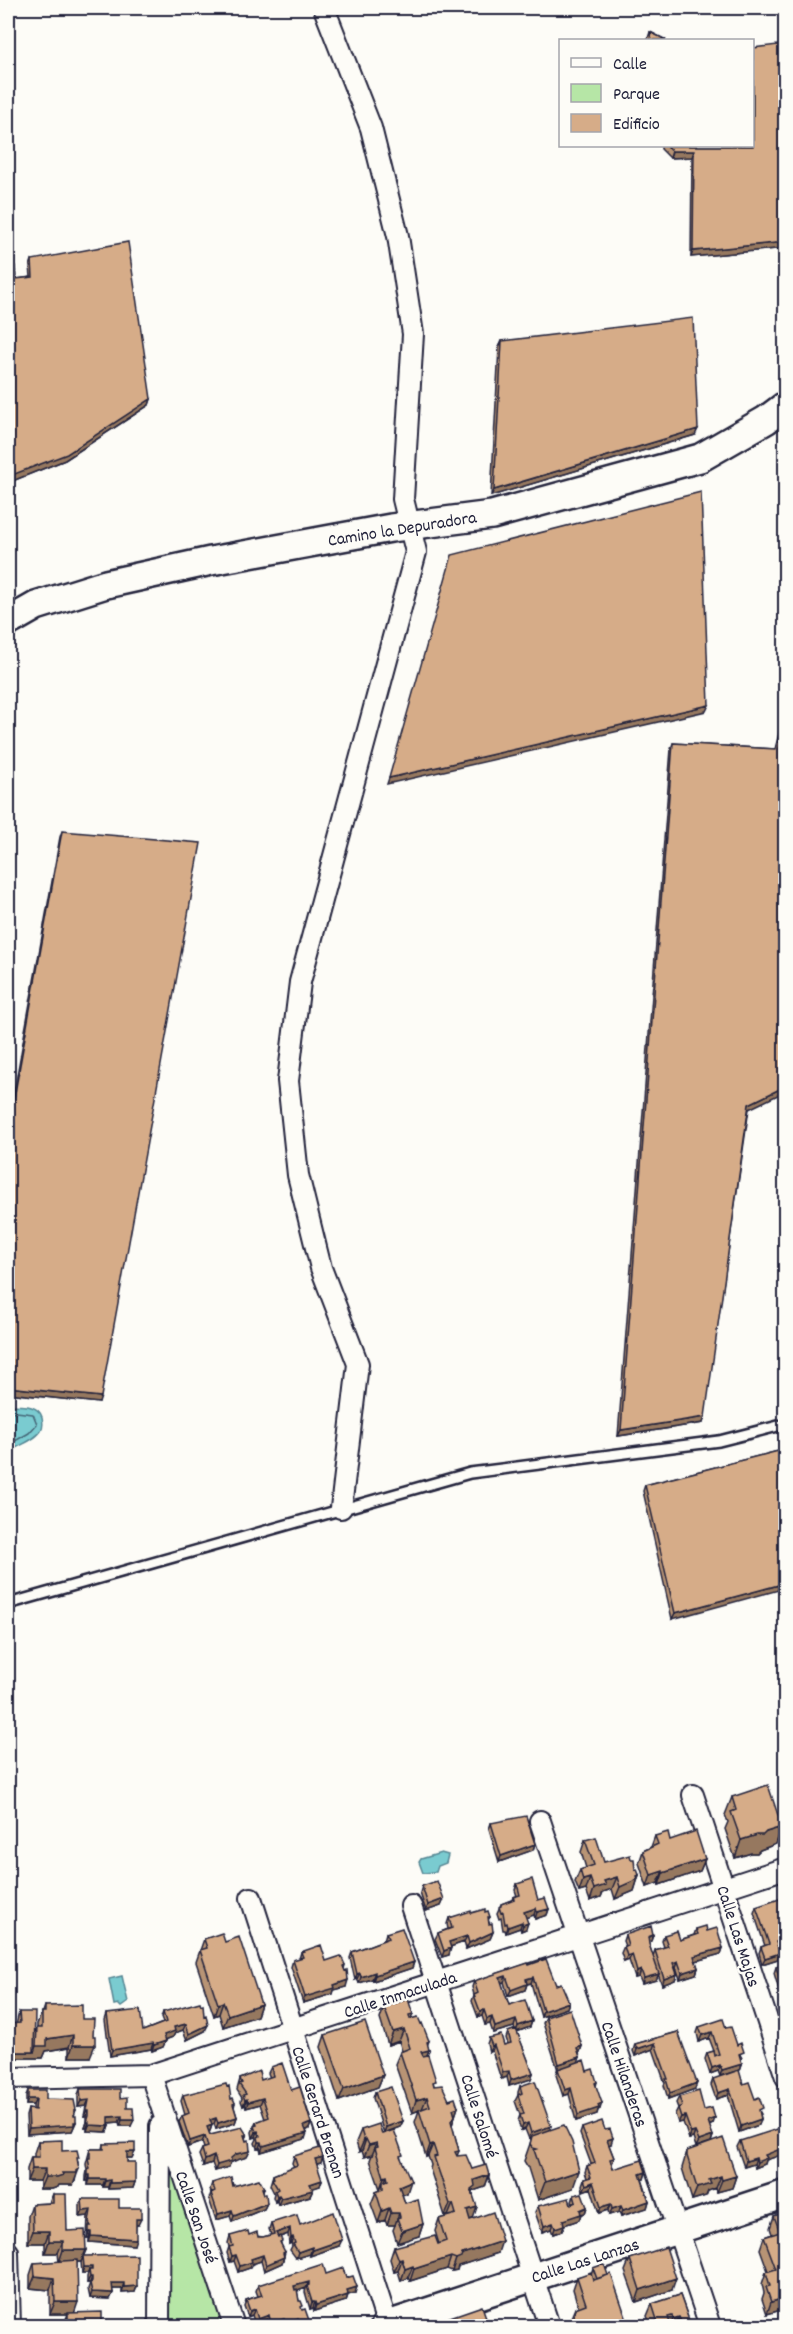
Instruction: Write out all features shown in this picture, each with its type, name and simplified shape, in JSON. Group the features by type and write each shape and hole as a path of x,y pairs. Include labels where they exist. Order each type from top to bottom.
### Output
{"street":[{"path":"324,8 371,128 398,236 413,334 404,499 416,552 300,982 288,1081 298,1175 312,1233 321,1268 358,1364 341,1508"},
{"name":"Camino la Depuradora","path":"8,622 36,606 106,584 211,561 492,514 700,458 766,420 786,405"},
{"name":"Calle Las Majas","path":"693,1795 786,2077"},
{"name":"Calle Hilanderas","path":"540,1821 710,2326"},
{"name":"Calle Inmaculada","path":"8,2078 151,2075 786,1868"},
{"name":"Calle Gerard Brenan","path":"251,1898 387,2326"},
{"name":"Calle Salomé","path":"411,1906 549,2326"},
{"name":"Calle San José","path":"151,2075 160,2108 234,2326"},
{"name":"Calle San José","path":"159,2326 160,2108"},
{"name":"Calle Las Lanzas","path":"387,2326 786,2194"},
{"path":"8,2252 10,2326"}],"lane":[{"path":"8,1604 470,1473 719,1441 786,1424"}],"green space":[{"path":"160,2108 234,2326 159,2326"}],"water":[{"path":"8,1405 37,1409 42,1417 43,1428 34,1438 8,1452"},
{"path":"441,1853 448,1855 446,1863 438,1866 436,1872 423,1873 419,1862 421,1859"},
{"path":"122,1976 128,2002 121,2007 118,2004 114,2005 109,1979"}],"building":[{"path":"650,32 664,39 651,39"},
{"path":"786,44 786,242 693,251 694,151 672,151 667,147 754,147 754,48"},
{"path":"128,242 151,399 67,454 12,475 8,449 8,265 15,266 16,279 33,277 32,260"},
{"path":"693,318 698,429 494,490 502,341"},
{"path":"701,492 709,705 389,778 452,555"},
{"path":"783,718 786,718 786,1086 749,1104 705,1417 621,1430 673,743 776,749"},
{"path":"62,831 201,843 101,1397 8,1387 8,1132"},
{"path":"786,1449 786,1583 675,1613 645,1485"},
{"path":"768,1785 782,1827 763,1835 741,1840 731,1812 736,1810 732,1797"},
{"path":"526,1816 535,1844 501,1856 491,1823"},
{"path":"696,1831 705,1859 651,1875 643,1851 658,1844 655,1836 668,1832 670,1840"},
{"path":"596,1837 604,1862 630,1855 631,1859 634,1859 638,1879 620,1887 617,1877 604,1881 606,1885 594,1889 590,1878 583,1880 580,1870 594,1865 585,1840"},
{"path":"532,1879 538,1900 545,1898 549,1909 537,1912 536,1908 524,1912 528,1923 523,1925 522,1922 508,1927 499,1907 520,1895 517,1884"},
{"path":"437,1881 444,1899 428,1905 422,1886"},
{"path":"785,1897 786,1923 781,1924 783,1929 786,1928 786,1939 776,1942 780,1953 765,1958 761,1947 769,1944 756,1907"},
{"path":"485,1909 485,1912 488,1911 489,1924 492,1923 493,1932 469,1943 467,1936 449,1942 451,1948 444,1951 438,1933 452,1928 449,1918"},
{"path":"651,1926 653,1935 648,1937 649,1944 659,1974 644,1978 641,1970 637,1972 632,1954 627,1956 624,1946 628,1945 625,1935"},
{"path":"706,1926 707,1931 717,1928 723,1948 694,1956 698,1968 682,1973 678,1961 673,1963 677,1974 664,1979 655,1950 668,1946 664,1935 677,1931 680,1940 698,1934 696,1929"},
{"path":"402,1928 414,1962 375,1975 375,1972 361,1977 360,1973 357,1974 352,1952 389,1938 386,1933"},
{"path":"222,1933 225,1942 239,1937 261,2004 228,2015 223,2002 218,2004 200,1950 207,1948 204,1939"},
{"path":"321,1945 326,1961 341,1956 345,1971 347,1970 348,1980 334,1985 335,1988 305,1997 293,1960 303,1957 301,1952"},
{"path":"546,1959 556,1985 561,1983 569,2002 543,2011 533,1977 526,1979 527,1984 511,1990 506,1976 500,1978 509,2005 525,2000 532,2021 518,2026 516,2020 495,2027 492,2017 487,2019 484,2010 480,2011 474,1995 478,1993 474,1981"},
{"path":"786,1964 786,1997 776,1967"},
{"path":"408,1999 413,2014 409,2015 410,2019 418,2017 429,2041 427,2042 429,2050 421,2052 423,2056 428,2055 436,2081 433,2082 434,2086 442,2085 449,2100 455,2098 458,2107 453,2109 455,2116 451,2121 459,2151 455,2152 457,2156 466,2155 472,2169 486,2165 489,2175 474,2180 475,2186 471,2189 477,2207 467,2210 470,2220 493,2212 502,2241 462,2254 456,2259 451,2257 414,2269 413,2266 405,2269 394,2247 435,2236 438,2244 446,2241 439,2219 456,2214 453,2204 450,2204 434,2157 437,2156 433,2144 430,2145 419,2110 430,2106 427,2097 416,2100 400,2052 410,2048 404,2029 393,2032 384,2007"},
{"path":"200,2002 201,2005 203,2004 204,2016 206,2015 208,2025 189,2034 186,2024 174,2027 175,2031 164,2035 166,2041 154,2045 153,2043 112,2050 107,2014 140,2010 143,2031 166,2022 163,2012"},
{"path":"82,2005 82,2019 94,2019 95,2045 73,2045 73,2035 47,2039 47,2046 36,2046 37,2028 42,2028 42,2012 45,2012 45,2006"},
{"path":"570,2009 582,2046 577,2048 580,2057 559,2064 546,2017"},
{"path":"19,2012 35,2012 34,2052 8,2052 8,2024 20,2023"},
{"path":"723,2019 726,2028 731,2027 737,2045 741,2043 744,2052 739,2054 742,2064 722,2070 720,2065 712,2068 707,2053 714,2051 715,2056 719,2054 712,2032 702,2035 699,2027"},
{"path":"365,2022 383,2075 344,2089 325,2035"},
{"path":"516,2029 533,2073 511,2080 509,2071 503,2072 494,2045 492,2046 489,2038 501,2035 504,2045 511,2043 508,2032"},
{"path":"678,2032 697,2083 670,2093 666,2079 668,2079 655,2043 637,2049 635,2044"},
{"path":"584,2060 587,2071 593,2069 602,2103 598,2105 599,2108 578,2115 571,2088 565,2090 558,2069"},
{"path":"282,2063 291,2090 300,2087 311,2123 304,2126 307,2133 263,2146 262,2142 259,2142 258,2137 260,2136 254,2126 257,2125 256,2122 269,2117 263,2098 248,2102 247,2099 245,2100 243,2095 246,2094 239,2084 242,2083 240,2079 259,2071 261,2080 273,2076 271,2067"},
{"path":"739,2070 743,2084 749,2082 755,2099 759,2097 763,2108 759,2110 761,2119 741,2126 730,2089 718,2093 713,2079"},
{"path":"535,2081 551,2126 531,2133 528,2123 523,2125 520,2115 524,2114 518,2095 522,2093 520,2086"},
{"path":"226,2084 227,2087 229,2086 231,2099 233,2098 235,2103 233,2104 237,2117 218,2123 216,2118 210,2120 212,2125 207,2127 210,2135 242,2127 247,2135 244,2135 246,2141 249,2140 250,2151 236,2154 231,2161 217,2165 214,2156 205,2160 202,2149 208,2147 205,2136 190,2141 182,2116 189,2113 183,2095"},
{"path":"391,2087 403,2121 386,2127 375,2092"},
{"path":"80,2089 120,2089 120,2098 127,2097 127,2108 133,2108 134,2120 122,2120 122,2116 109,2117 109,2126 89,2125 87,2122 89,2110 87,2110 89,2100 81,2101"},
{"path":"28,2090 46,2090 46,2099 74,2100 76,2122 74,2125 29,2128 28,2109 35,2110 36,2099 28,2099"},
{"path":"699,2091 704,2110 712,2108 715,2118 708,2121 713,2136 699,2141 695,2132 691,2133 685,2116 681,2117 678,2108 682,2106 679,2097"},
{"path":"602,2121 605,2130 610,2129 613,2138 607,2140 614,2158 610,2159 613,2169 642,2160 646,2172 640,2174 649,2201 623,2210 621,2206 612,2209 611,2204 601,2207 593,2182 586,2185 584,2179 591,2177 587,2166 595,2163 582,2128"},
{"path":"379,2124 382,2134 394,2130 403,2155 400,2156 411,2181 399,2186 405,2203 418,2199 423,2224 402,2231 397,2218 400,2217 399,2213 391,2213 389,2208 382,2211 376,2192 383,2189 383,2182 388,2180 387,2176 384,2177 375,2148 378,2147 377,2143 369,2145 366,2139 364,2140 361,2130"},
{"path":"564,2125 572,2142 579,2171 545,2182 534,2150 537,2149 530,2144 532,2136"},
{"path":"784,2127 786,2143 782,2144 783,2148 765,2155 767,2158 757,2162 756,2158 746,2161 740,2141"},
{"path":"723,2138 736,2176 722,2180 721,2176 709,2180 711,2184 697,2188 687,2151"},
{"path":"62,2140 62,2151 77,2150 79,2169 77,2173 62,2173 63,2175 57,2177 45,2177 45,2169 32,2169 31,2157 39,2157 38,2141"},
{"path":"135,2143 135,2152 127,2152 127,2162 135,2162 135,2182 110,2183 110,2180 105,2181 105,2179 90,2179 88,2158 90,2158 90,2149 104,2149 104,2144"},
{"path":"320,2148 323,2157 315,2159 322,2180 310,2184 313,2190 281,2198 277,2196 275,2191 278,2189 272,2179 273,2175 297,2165 294,2156"},
{"path":"231,2177 233,2186 259,2179 264,2188 262,2188 264,2194 266,2194 267,2203 234,2216 232,2210 218,2214 211,2193 215,2191 212,2183"},
{"path":"582,2193 587,2207 580,2210 581,2214 563,2220 564,2225 555,2228 553,2223 544,2226 538,2206 569,2198 571,2204 576,2202 574,2195"},
{"path":"53,2194 66,2194 67,2231 85,2230 86,2250 63,2250 63,2241 49,2241 49,2231 33,2231 32,2204 53,2203"},
{"path":"82,2199 119,2199 119,2208 141,2208 141,2219 136,2219 136,2239 91,2236 89,2223 91,2210 83,2211"},
{"path":"333,2212 342,2240 313,2250 312,2247 298,2252 293,2244 295,2243 293,2237 291,2238 290,2228 276,2233 282,2241 280,2242 285,2252 284,2257 266,2265 263,2255 240,2266 236,2255 232,2256 229,2247 233,2246 230,2236 248,2231 249,2235 257,2232 258,2237 263,2237 274,2234 271,2223 297,2215 300,2225"},
{"path":"786,2212 786,2300 785,2298 771,2302 766,2287 770,2286 766,2272 776,2269 764,2237 780,2232 774,2216"},
{"path":"666,2247 676,2278 640,2290 630,2259"},
{"path":"137,2255 137,2286 124,2287 124,2283 112,2283 113,2293 92,2292 90,2283 92,2277 90,2277 89,2270 92,2270 92,2267 84,2267 83,2256"},
{"path":"77,2260 78,2302 55,2302 54,2278 35,2276 34,2263"},
{"path":"323,2264 326,2274 343,2268 346,2278 353,2276 357,2287 347,2290 348,2295 316,2305 312,2302 307,2286 309,2282 294,2286 303,2306 302,2310 305,2309 311,2326 300,2326 298,2319 286,2325 284,2319 271,2323 269,2315 258,2319 255,2309 250,2311 246,2300 262,2295 258,2285"},
{"path":"604,2264 608,2275 597,2279 593,2268"},
{"path":"591,2272 593,2280 611,2274 629,2326 587,2326 586,2323 580,2325 574,2317 575,2308 586,2304 577,2277"},
{"path":"680,2295 691,2326 683,2326 679,2317 673,2319 672,2316 668,2317 671,2326 659,2326 652,2304"},
{"path":"482,2306 489,2326 424,2326"},
{"path":"102,2312 102,2321 137,2321 137,2326 78,2324 80,2326 40,2326 40,2322 68,2324 68,2313"}]}
